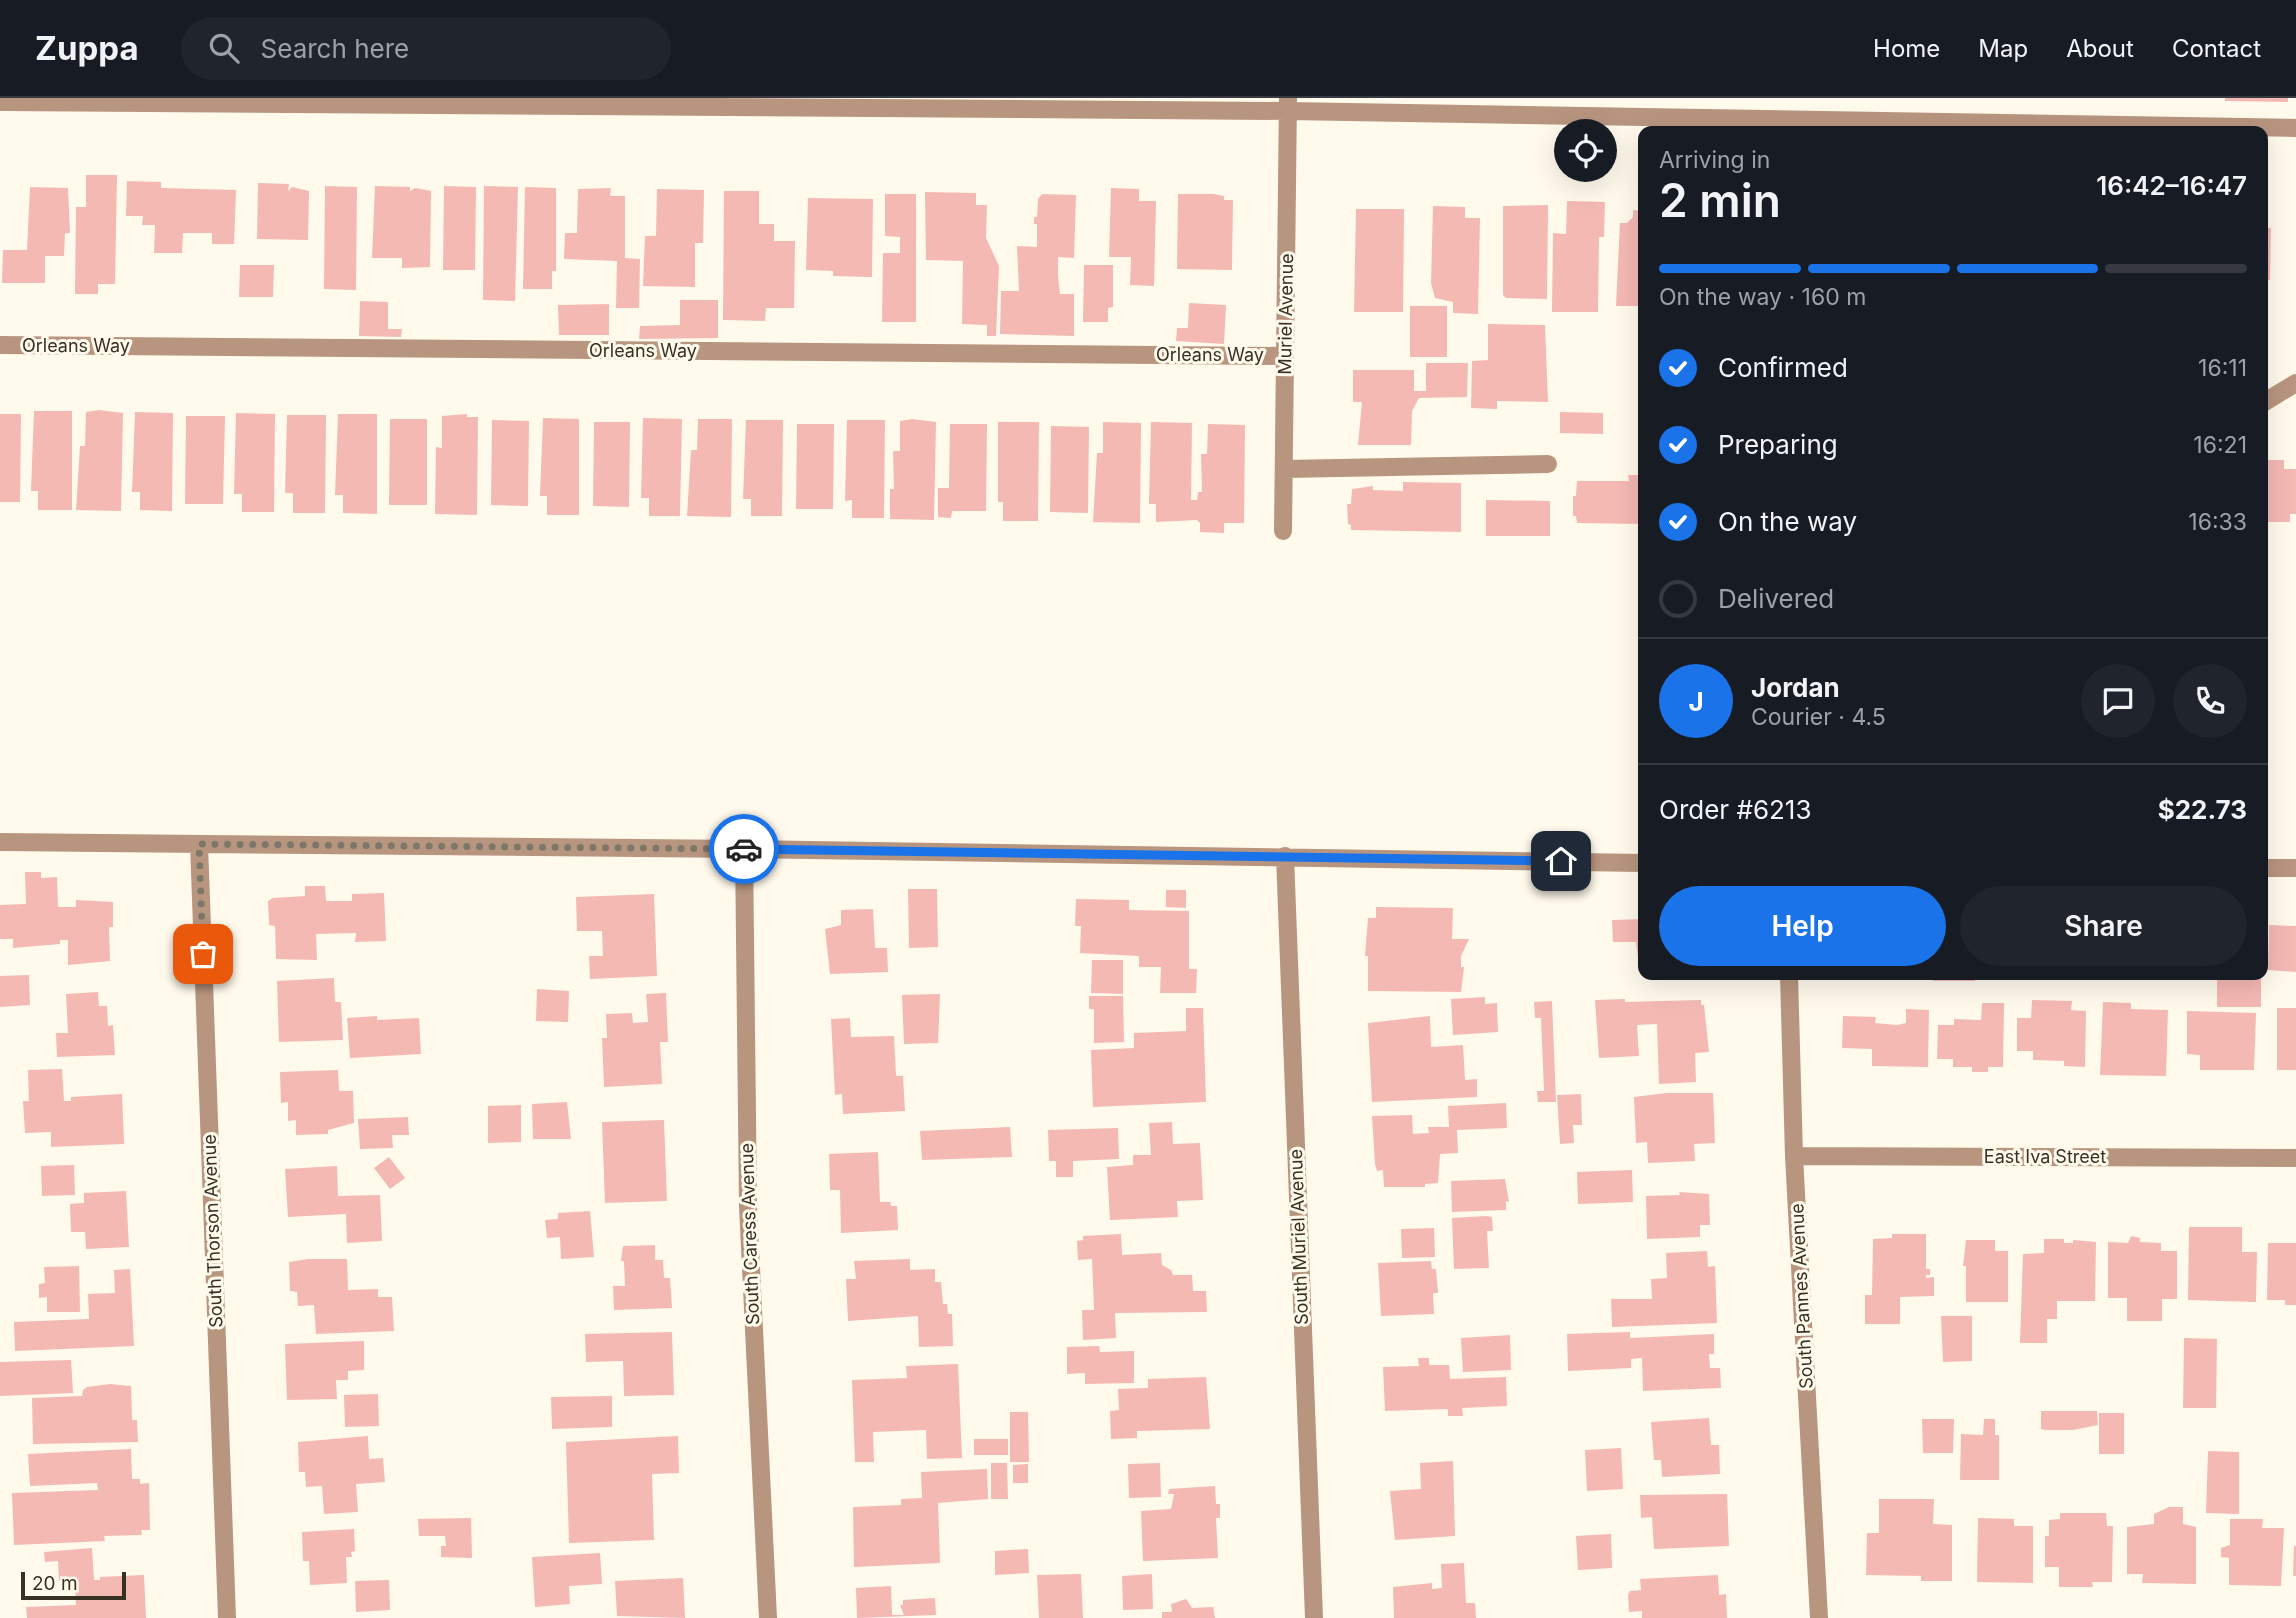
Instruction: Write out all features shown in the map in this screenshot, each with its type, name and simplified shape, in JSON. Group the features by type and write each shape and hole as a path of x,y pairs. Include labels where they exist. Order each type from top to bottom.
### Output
{"street":[{"path":"0,102 1288,104 1700,124 1998,126"},
{"name":"Muriel Avenue","path":"1283,531 1288,104"},
{"path":"2268,128 2296,128"},
{"name":"Orleans Way","path":"0,345 1285,356"},
{"path":"2268,399 2296,383"},
{"path":"1284,469 1548,464"},
{"path":"0,842 744,849 1638,863"},
{"name":"South Thorson Avenue","path":"199,844 227,1618"},
{"name":"South Caress Avenue","path":"744,849 748,1206 768,1618"},
{"name":"South Muriel Avenue","path":"1285,856 1314,1618"},
{"path":"2268,868 2296,868"},
{"name":"South Pannes Avenue","path":"1789,980 1794,1156 1819,1618"},
{"name":"East Iva Street","path":"1794,1156 2296,1158"}],"building":[{"path":"2225,98 2288,98 2288,102 2225,101"},
{"path":"86,175 117,175 115,284 98,284 98,294 75,294 76,207 86,207"},
{"path":"127,181 161,182 161,188 236,190 234,244 212,244 212,233 183,233 182,253 154,253 155,225 142,225 143,216 126,216"},
{"path":"258,183 289,184 288,191 292,187 309,191 308,240 257,239"},
{"path":"325,186 357,187 356,290 324,289"},
{"path":"375,186 410,187 410,191 415,188 431,191 430,267 402,268 402,258 372,258"},
{"path":"444,186 476,187 475,270 443,270"},
{"path":"484,186 518,187 515,301 483,300"},
{"path":"30,187 68,188 70,233 65,233 64,256 45,256 45,283 2,283 3,250 27,250"},
{"path":"525,187 556,188 556,271 552,271 552,289 523,289"},
{"path":"611,188 610,196 625,196 625,258 640,259 639,308 616,308 617,261 564,259 565,233 577,233 578,189"},
{"path":"1111,188 1139,189 1139,201 1156,201 1154,286 1130,285 1131,257 1109,257"},
{"path":"657,189 704,190 703,243 695,243 695,287 643,286 645,236 656,236"},
{"path":"724,191 759,191 759,224 774,224 774,241 795,241 794,308 766,308 765,321 723,320"},
{"path":"925,192 976,193 976,205 987,205 986,238 999,266 996,336 987,336 987,325 962,324 963,261 926,260"},
{"path":"885,194 916,194 916,322 882,322 883,253 900,253 900,237 885,236"},
{"path":"1042,194 1076,195 1074,258 1058,257 1060,294 1074,294 1074,336 1000,334 1001,291 1019,291 1017,246 1037,247 1037,224 1034,224 1034,217 1037,217 1038,199"},
{"path":"1178,194 1213,194 1224,196 1224,200 1233,200 1232,270 1177,269"},
{"path":"808,198 873,199 872,277 833,276 833,271 806,270"},
{"path":"1567,201 1605,202 1604,237 1599,237 1598,312 1552,312 1553,233 1566,234"},
{"path":"1548,205 1547,299 1506,298 1503,295 1503,206"},
{"path":"1433,206 1465,207 1465,218 1480,218 1478,314 1453,313 1453,302 1435,298 1431,283"},
{"path":"1356,209 1404,209 1403,312 1354,312"},
{"path":"1633,210 1638,210 1638,306 1616,306 1620,223 1627,223 1633,217"},
{"path":"2268,228 2271,228 2268,280"},
{"path":"240,265 274,265 273,297 239,297"},
{"path":"1084,265 1113,265 1113,307 1108,308 1108,322 1083,322"},
{"path":"680,300 718,300 718,338 639,339 640,326 680,325"},
{"path":"360,301 388,302 388,329 402,329 401,337 359,336"},
{"path":"1189,303 1226,305 1224,344 1176,341 1177,328 1188,328"},
{"path":"609,304 609,335 559,335 558,305"},
{"path":"1410,306 1447,306 1447,357 1410,357"},
{"path":"1488,324 1545,325 1548,402 1497,401 1497,409 1471,408 1472,361 1488,360"},
{"path":"1426,363 1468,363 1467,397 1419,398 1412,411 1411,445 1358,445 1362,402 1353,402 1353,370 1414,370 1414,391 1426,391"},
{"path":"99,410 123,413 121,511 76,510 80,446 85,446 86,412"},
{"path":"34,411 72,411 72,510 38,510 38,491 31,491"},
{"path":"135,412 173,413 172,511 140,510 140,492 132,492"},
{"path":"1560,412 1603,413 1603,434 1560,433"},
{"path":"236,413 275,414 274,512 242,512 242,494 234,494"},
{"path":"0,414 21,414 20,502 0,502"},
{"path":"338,414 377,414 377,514 343,513 343,495 335,495"},
{"path":"467,414 467,417 478,417 477,515 435,514 436,447 442,448 442,416"},
{"path":"287,415 326,415 325,513 293,513 293,493 285,493"},
{"path":"186,416 225,416 223,504 185,504"},
{"path":"543,418 579,419 579,515 547,515 547,496 540,496"},
{"path":"643,418 682,419 680,516 649,516 649,498 641,498"},
{"path":"390,419 427,419 427,505 389,505"},
{"path":"698,419 732,419 731,517 687,516 691,450 697,450"},
{"path":"912,419 936,422 934,520 890,519 890,489 894,489 893,451 900,451 900,421"},
{"path":"492,420 529,421 528,506 491,505"},
{"path":"746,420 783,420 782,516 751,516 751,499 743,499"},
{"path":"847,420 885,420 884,518 852,518 852,500 845,501"},
{"path":"594,422 630,422 629,507 593,506"},
{"path":"998,422 1039,422 1038,521 1003,521 1003,502 998,502"},
{"path":"1103,422 1141,423 1140,523 1093,522 1097,453 1103,453"},
{"path":"1151,422 1192,423 1191,500 1197,500 1198,492 1202,492 1201,454 1207,454 1208,424 1245,425 1244,523 1224,523 1224,533 1200,532 1200,523 1197,520 1156,522 1156,504 1149,504"},
{"path":"797,424 834,424 833,509 796,509"},
{"path":"950,424 987,424 986,511 952,511 951,518 938,517 938,488 949,488"},
{"path":"1051,426 1089,427 1088,513 1050,512"},
{"path":"2268,460 2284,460 2284,469 2296,469 2296,514 2290,514 2290,522 2268,522"},
{"path":"1628,475 1638,475 1638,524 1577,523 1576,516 1573,516 1573,496 1576,496 1577,481 1629,481"},
{"path":"1403,482 1461,483 1461,532 1351,530 1347,504 1351,504 1352,489 1373,486 1373,490 1403,491"},
{"path":"1486,500 1550,501 1550,536 1486,536"},
{"path":"25,872 41,872 41,878 57,877 58,907 76,907 76,900 113,902 113,927 109,927 110,961 68,965 68,940 60,940 60,944 13,948 13,939 0,939 0,905 26,904"},
{"path":"305,886 325,886 326,901 352,901 352,894 384,893 386,941 355,942 356,933 316,934 317,960 276,959 275,926 269,925 268,901 273,898 305,896"},
{"path":"908,889 937,889 938,947 909,948"},
{"path":"1166,890 1186,890 1186,908 1166,907"},
{"path":"654,894 657,976 590,979 589,956 603,956 602,931 577,931 576,897"},
{"path":"1076,899 1129,900 1129,910 1189,911 1189,969 1197,969 1196,993 1160,993 1161,967 1139,967 1139,956 1080,953 1081,926 1075,926"},
{"path":"1376,907 1453,908 1452,939 1469,939 1461,956 1461,967 1464,967 1461,992 1368,991 1368,956 1365,956 1368,918 1376,918"},
{"path":"873,909 875,948 887,948 888,972 830,974 825,929 841,925 841,910"},
{"path":"1638,919 1638,958 1636,942 1613,942 1612,920"},
{"path":"2269,925 2296,926 2296,972 2268,970"},
{"path":"1092,960 1123,960 1123,994 1091,993"},
{"path":"29,975 30,1005 0,1007 0,976"},
{"path":"334,978 335,1002 341,1002 343,1040 279,1042 277,981"},
{"path":"1933,980 1975,980 1975,981"},
{"path":"2217,980 2261,980 2261,1007 2217,1007"},
{"path":"537,989 569,991 568,1022 536,1021"},
{"path":"98,992 99,1006 107,1006 108,1026 113,1025 115,1055 57,1057 56,1033 68,1033 66,994"},
{"path":"666,993 668,1042 660,1042 662,1084 604,1087 602,1038 607,1038 606,1014 632,1013 633,1023 648,1022 646,994"},
{"path":"940,994 938,1043 904,1044 902,995"},
{"path":"1089,996 1123,996 1124,1042 1094,1043 1094,1009 1089,1009"},
{"path":"1485,997 1485,1004 1497,1003 1498,1032 1453,1035 1451,999"},
{"path":"1625,999 1625,1002 1701,1000 1701,1005 1704,1005 1709,1052 1695,1053 1696,1082 1659,1084 1657,1024 1637,1025 1639,1056 1599,1058 1595,1000"},
{"path":"2032,1000 2072,1001 2071,1010 2086,1011 2085,1067 2064,1066 2064,1061 2033,1060 2033,1051 2017,1051 2017,1018 2031,1018"},
{"path":"1552,1001 1556,1102 1538,1102 1537,1091 1544,1091 1541,1018 1535,1018 1534,1002"},
{"path":"2103,1002 2131,1003 2131,1009 2168,1010 2166,1076 2100,1075"},
{"path":"1982,1003 2004,1003 2003,1067 1988,1067 1988,1072 1972,1072 1972,1067 1953,1067 1953,1059 1937,1059 1938,1025 1954,1025 1954,1019 1981,1020"},
{"path":"1186,1008 1203,1008 1206,1102 1093,1107 1091,1050 1134,1048 1134,1033 1186,1031"},
{"path":"2277,1008 2296,1008 2296,1070 2277,1070"},
{"path":"1906,1009 1929,1010 1928,1067 1872,1066 1872,1049 1842,1048 1843,1016 1876,1017 1875,1023 1897,1025 1906,1023"},
{"path":"2187,1011 2256,1013 2254,1070 2200,1070 2200,1055 2187,1054"},
{"path":"377,1016 377,1020 419,1018 421,1054 350,1058 347,1018"},
{"path":"1430,1016 1431,1047 1463,1045 1465,1080 1477,1079 1477,1097 1372,1102 1368,1023"},
{"path":"850,1018 851,1037 894,1036 896,1076 903,1076 905,1111 843,1114 842,1094 835,1095 831,1019"},
{"path":"62,1069 64,1101 71,1101 71,1097 122,1094 124,1144 51,1147 51,1132 25,1133 23,1101 29,1101 28,1070"},
{"path":"338,1070 339,1091 353,1091 354,1123 328,1130 328,1134 296,1135 296,1120 288,1121 288,1102 281,1103 280,1072"},
{"path":"1667,1093 1713,1093 1715,1143 1694,1144 1695,1161 1648,1163 1647,1142 1636,1143 1634,1097"},
{"path":"1581,1094 1582,1125 1573,1125 1574,1143 1560,1144 1557,1095"},
{"path":"567,1102 571,1139 533,1139 532,1104"},
{"path":"1506,1103 1507,1128 1457,1130 1458,1153 1440,1154 1438,1183 1425,1184 1425,1187 1384,1187 1383,1170 1377,1171 1375,1164 1372,1116 1412,1115 1413,1134 1429,1133 1428,1127 1449,1127 1448,1106"},
{"path":"521,1105 521,1142 488,1143 488,1106"},
{"path":"408,1117 409,1135 392,1135 393,1148 360,1149 358,1119"},
{"path":"664,1120 667,1201 605,1203 602,1122"},
{"path":"1172,1122 1173,1144 1200,1143 1203,1200 1177,1201 1178,1217 1110,1220 1107,1167 1133,1165 1133,1155 1151,1155 1149,1123"},
{"path":"1010,1127 1012,1157 922,1160 920,1131"},
{"path":"1118,1128 1119,1159 1073,1161 1073,1177 1056,1177 1056,1161 1049,1161 1048,1130"},
{"path":"878,1152 880,1202 890,1202 891,1206 897,1206 898,1230 841,1233 840,1190 830,1190 829,1154"},
{"path":"389,1157 405,1178 390,1189 374,1168"},
{"path":"74,1165 75,1195 42,1196 41,1166"},
{"path":"337,1166 338,1196 380,1195 382,1241 347,1243 346,1214 288,1217 285,1169"},
{"path":"1632,1170 1633,1202 1578,1204 1577,1172"},
{"path":"1505,1179 1509,1202 1506,1201 1506,1210 1452,1212 1451,1181"},
{"path":"126,1191 129,1247 86,1249 85,1232 71,1232 70,1204 84,1203 84,1193"},
{"path":"1679,1192 1709,1194 1710,1225 1700,1225 1700,1237 1647,1239 1646,1196 1680,1195"},
{"path":"590,1211 594,1257 561,1259 560,1237 547,1238 545,1220 558,1219 558,1213"},
{"path":"1492,1217 1493,1231 1487,1231 1489,1268 1454,1269 1452,1218"},
{"path":"2189,1227 2242,1227 2242,1252 2257,1252 2256,1302 2188,1300"},
{"path":"1434,1228 1435,1257 1402,1258 1401,1229"},
{"path":"1121,1234 1122,1255 1161,1253 1162,1265 1171,1270 1173,1275 1192,1275 1193,1291 1206,1291 1207,1312 1115,1313 1116,1338 1083,1340 1082,1310 1094,1310 1092,1259 1078,1260 1077,1241 1083,1240 1083,1236"},
{"path":"1892,1234 1926,1234 1926,1269 1930,1269 1930,1275 1926,1275 1926,1278 1934,1277 1934,1296 1900,1297 1900,1324 1865,1324 1865,1295 1872,1295 1873,1239 1892,1238"},
{"path":"2131,1236 2140,1238 2140,1242 2161,1243 2161,1251 2177,1251 2177,1299 2162,1299 2162,1321 2127,1321 2127,1298 2108,1298 2108,1242 2128,1243"},
{"path":"2044,1239 2064,1239 2064,1243 2073,1243 2073,1240 2096,1242 2095,1301 2057,1301 2057,1319 2047,1319 2047,1343 2020,1343 2023,1254 2044,1253"},
{"path":"1966,1240 1995,1240 1995,1251 2008,1251 2008,1302 1966,1302 1966,1266 1963,1266"},
{"path":"2268,1243 2296,1243 2296,1305 2285,1305 2285,1300 2267,1300"},
{"path":"655,1245 655,1260 663,1260 664,1278 670,1278 672,1308 614,1310 613,1286 625,1286 624,1261 621,1261 623,1246"},
{"path":"1707,1251 1708,1267 1715,1266 1717,1323 1612,1327 1611,1299 1652,1299 1651,1279 1667,1278 1666,1253"},
{"path":"347,1259 348,1290 378,1289 378,1297 392,1297 394,1331 316,1334 314,1305 298,1306 297,1292 290,1291 289,1262"},
{"path":"910,1259 910,1270 935,1269 935,1282 941,1282 943,1304 947,1304 948,1314 952,1314 953,1346 919,1347 918,1316 848,1321 846,1279 856,1279 854,1261"},
{"path":"1431,1261 1432,1269 1436,1269 1438,1293 1433,1293 1434,1314 1381,1316 1378,1263"},
{"path":"79,1266 80,1312 47,1312 47,1297 39,1298 39,1284 45,1283 44,1267"},
{"path":"130,1269 134,1346 15,1351 14,1322 89,1319 88,1294 115,1293 114,1270"},
{"path":"1941,1316 1972,1316 1972,1361 1943,1362"},
{"path":"672,1332 674,1395 624,1396 623,1361 586,1362 585,1334"},
{"path":"1630,1332 1630,1338 1714,1334 1714,1354 1709,1354 1710,1368 1720,1368 1721,1388 1643,1391 1642,1358 1631,1359 1631,1368 1568,1371 1567,1334"},
{"path":"1510,1335 1511,1370 1463,1372 1461,1338"},
{"path":"2184,1338 2217,1339 2216,1408 2183,1408"},
{"path":"364,1341 364,1370 348,1371 348,1380 336,1380 337,1399 287,1400 285,1344"},
{"path":"1099,1346 1100,1352 1134,1351 1134,1383 1085,1384 1085,1373 1067,1374 1067,1347"},
{"path":"1418,1358 1429,1358 1429,1365 1449,1365 1450,1379 1506,1377 1507,1406 1462,1408 1463,1416 1448,1416 1448,1409 1385,1411 1383,1367 1419,1366"},
{"path":"71,1360 73,1393 0,1396 0,1362"},
{"path":"958,1364 962,1458 927,1459 926,1430 873,1432 874,1462 855,1462 852,1380 907,1378 906,1366"},
{"path":"1206,1377 1210,1429 1137,1431 1137,1438 1111,1439 1110,1411 1119,1410 1118,1389 1148,1388 1148,1379"},
{"path":"110,1384 131,1386 132,1420 137,1420 138,1442 33,1444 32,1398 82,1396 87,1387"},
{"path":"378,1394 379,1426 345,1427 344,1395"},
{"path":"612,1396 612,1427 552,1429 551,1397"},
{"path":"2041,1411 2097,1411 2098,1425 2073,1430 2045,1430 2041,1429"},
{"path":"1010,1412 1028,1412 1029,1462 1010,1462"},
{"path":"2099,1413 2124,1413 2124,1454 2099,1454"},
{"path":"1709,1418 1711,1445 1719,1445 1720,1474 1662,1477 1661,1460 1654,1460 1651,1422"},
{"path":"1922,1419 1954,1419 1953,1453 1923,1453"},
{"path":"1984,1419 1995,1419 1995,1435 1999,1435 1999,1480 1960,1480 1961,1434 1983,1435"},
{"path":"368,1436 369,1459 383,1458 385,1482 356,1484 358,1512 324,1514 322,1486 306,1487 305,1472 299,1472 298,1442"},
{"path":"678,1436 679,1473 652,1474 654,1540 569,1543 566,1442"},
{"path":"974,1439 1008,1439 1008,1455 974,1455"},
{"path":"1621,1448 1623,1489 1587,1491 1585,1450"},
{"path":"131,1449 132,1479 140,1479 140,1484 149,1483 150,1530 141,1530 142,1535 104,1536 105,1541 14,1545 12,1493 98,1490 97,1483 30,1486 28,1454"},
{"path":"2208,1451 2239,1452 2239,1514 2206,1513"},
{"path":"1453,1461 1455,1536 1395,1540 1390,1491 1421,1489 1420,1463"},
{"path":"991,1463 1007,1463 1008,1499 991,1499"},
{"path":"1160,1463 1161,1497 1129,1498 1128,1464"},
{"path":"1028,1464 1028,1483 1013,1483 1013,1465"},
{"path":"987,1469 988,1499 938,1503 940,1563 854,1567 853,1507 901,1505 901,1499 922,1498 921,1472"},
{"path":"1215,1486 1216,1504 1220,1504 1220,1518 1216,1518 1218,1558 1143,1561 1141,1511 1171,1509 1174,1494 1168,1494 1169,1489"},
{"path":"1727,1494 1729,1546 1654,1549 1652,1517 1641,1518 1640,1495"},
{"path":"1879,1499 1934,1499 1933,1524 1952,1525 1952,1581 1921,1581 1921,1576 1866,1575 1867,1533 1879,1533"},
{"path":"2169,1507 2183,1507 2183,1524 2196,1527 2196,1584 2142,1583 2143,1574 2127,1574 2127,1527 2154,1524 2154,1514"},
{"path":"2060,1513 2106,1513 2107,1526 2113,1526 2112,1582 2092,1582 2093,1587 2059,1587 2059,1567 2045,1567 2045,1536 2049,1536 2049,1520 2060,1519"},
{"path":"471,1518 472,1558 441,1557 441,1546 446,1546 445,1536 419,1536 418,1519"},
{"path":"1978,1518 2014,1519 2014,1526 2033,1526 2033,1583 1977,1582"},
{"path":"2230,1519 2263,1519 2262,1528 2284,1528 2281,1586 2229,1585 2229,1558 2221,1557 2221,1548 2230,1545"},
{"path":"354,1529 355,1551 351,1552 352,1557 346,1557 347,1583 310,1585 309,1561 303,1561 302,1532"},
{"path":"1611,1534 1612,1568 1578,1570 1576,1536"},
{"path":"2296,1546 2296,1576 2293,1576"},
{"path":"92,1548 94,1580 100,1580 100,1577 144,1575 146,1618 27,1618 26,1607 76,1605 75,1581 59,1581 58,1561 45,1562 44,1552"},
{"path":"1028,1549 1029,1573 995,1575 995,1551"},
{"path":"600,1553 602,1584 569,1586 570,1604 535,1607 532,1557"},
{"path":"1464,1563 1466,1603 1475,1603 1476,1618 1394,1618 1393,1587 1432,1583 1432,1589 1442,1588 1441,1564"},
{"path":"1081,1574 1083,1618 1039,1618 1037,1575"},
{"path":"1152,1574 1153,1609 1123,1610 1122,1576"},
{"path":"1718,1575 1719,1595 1726,1594 1727,1618 1642,1618 1642,1611 1629,1612 1628,1595 1630,1591 1641,1590 1640,1579"},
{"path":"683,1578 685,1618 617,1616 615,1581"},
{"path":"389,1580 390,1610 356,1612 355,1581"},
{"path":"891,1586 892,1615 904,1615 900,1605 903,1605 903,1600 935,1598 936,1615 857,1618 856,1588"},
{"path":"1186,1599 1192,1608 1213,1607 1215,1618 1162,1618 1162,1612 1172,1612 1171,1604"}],"way so far":[{"path":"203,954 199,844 744,849"}],"route":[{"path":"744,849 1561,861"}]}
